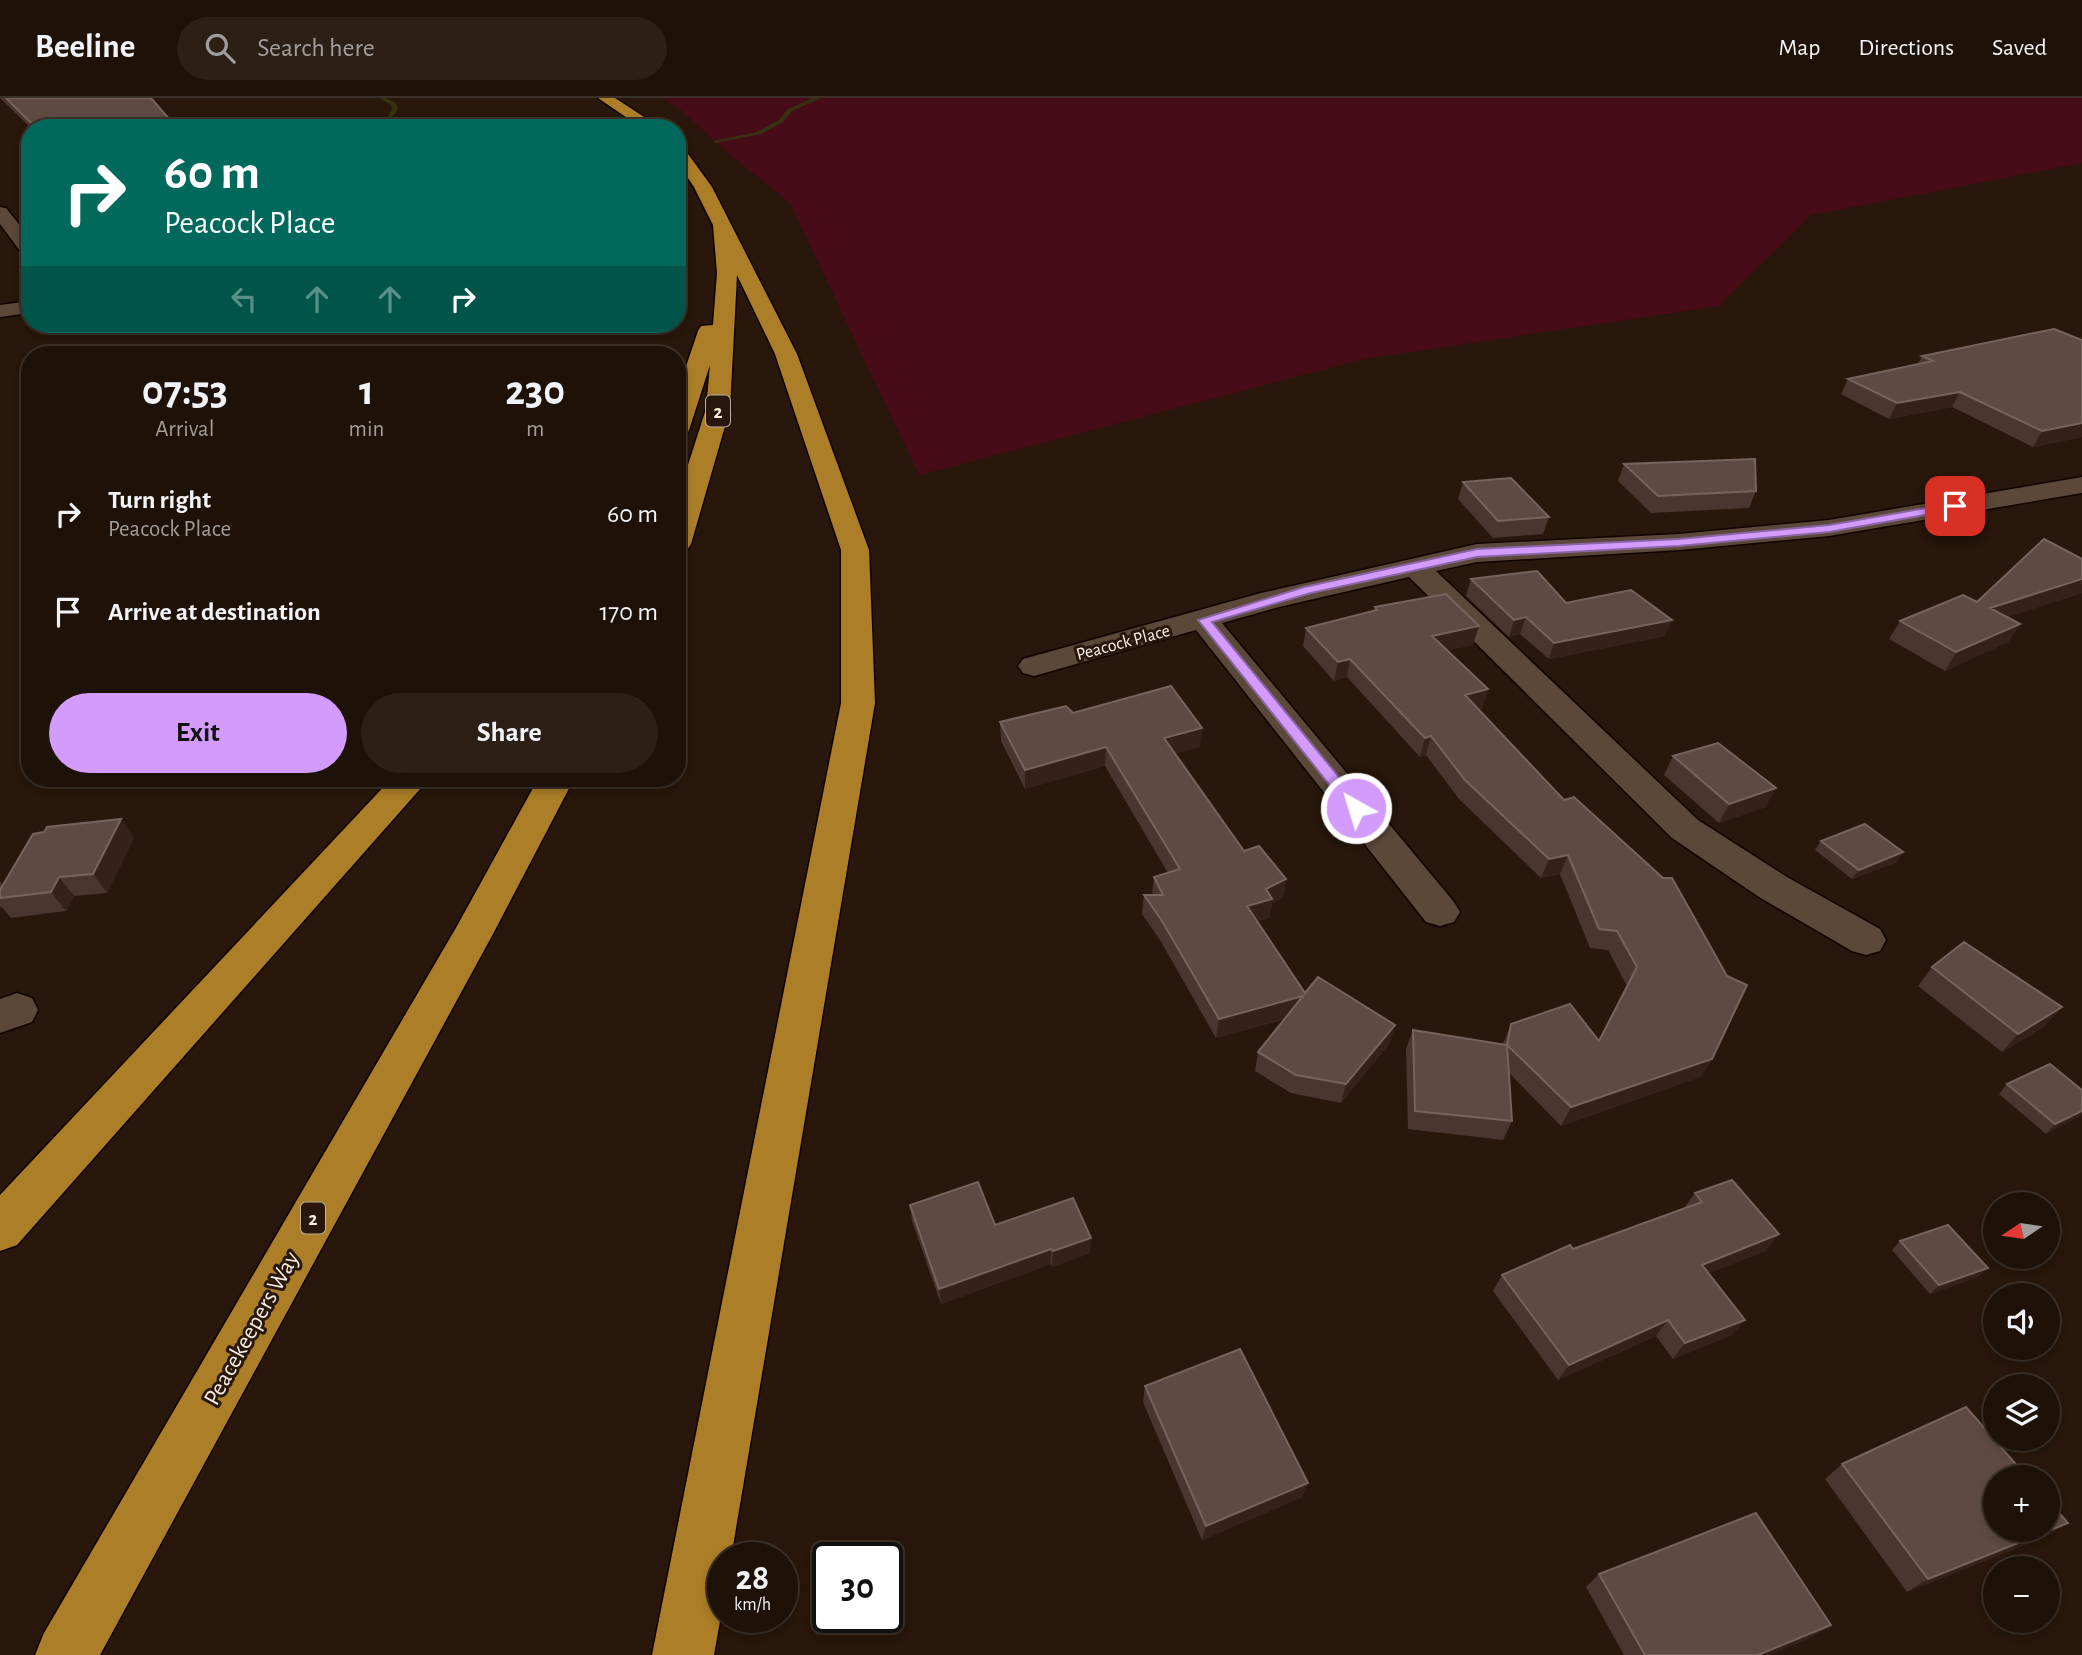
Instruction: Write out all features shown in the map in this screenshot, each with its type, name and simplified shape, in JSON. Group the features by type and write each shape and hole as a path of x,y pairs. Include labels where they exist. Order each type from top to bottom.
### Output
{"highway":[{"path":"605,98 639,119"},
{"name":"2","path":"686,163 703,187 722,225 727,273 718,409 686,514"},
{"path":"683,1655 858,703 855,550 786,354 722,225"},
{"path":"686,402 727,273"},
{"path":"0,1228 404,787"},
{"name":"Peacekeepers Way","path":"66,1655 473,934 552,787"}],"street":[{"path":"0,212 21,239"},
{"path":"0,311 21,308"},
{"name":"Peacock Place","path":"1034,666 1308,590 1477,553 1679,542 1829,528 2082,485"},
{"path":"1416,568 1685,829 1773,887 1866,940"},
{"path":"1204,620 1440,912"}],"shaded area":[{"path":"662,98 2082,98 2082,163 1811,215 1719,306 1364,359 919,475 790,203 729,154 682,111"}],"building":[{"path":"6,98 151,98 169,119 27,119"},
{"path":"2054,329 2082,340 2082,423 2042,431 1960,392 1897,403 1848,379 1933,361 1922,356"},
{"path":"1755,459 1756,491 1658,496 1624,464"},
{"path":"1511,478 1549,517 1498,521 1463,482"},
{"path":"2044,539 2082,559 2082,579 1990,608 2020,624 1956,652 1900,621 1963,595 1977,602"},
{"path":"1537,571 1566,603 1631,590 1672,620 1554,643 1526,617 1514,620 1471,579"},
{"path":"1446,594 1479,626 1432,636 1488,689 1465,695 1564,800 1574,797 1663,878 1672,878 1727,976 1747,985 1712,1059 1571,1107 1507,1045 1511,1024 1570,1004 1599,1041 1637,967 1617,931 1599,929 1568,855 1549,859 1465,780 1431,736 1425,738 1350,659 1338,662 1306,628 1377,610 1375,607"},
{"path":"1171,686 1202,728 1164,738 1244,851 1259,846 1286,879 1266,889 1272,899 1247,906 1305,993 1318,977 1395,1025 1346,1084 1296,1075 1258,1052 1303,996 1219,1019 1144,895 1163,895 1154,877 1180,869 1106,747 1025,770 1000,722 1066,706 1073,713"},
{"path":"1718,743 1776,788 1729,804 1673,756"},
{"path":"121,819 93,874 59,877 51,892 0,898 0,890 33,834 44,832 47,827"},
{"path":"1865,824 1903,852 1859,870 1821,841"},
{"path":"1964,942 2062,1007 2018,1034 1932,967"},
{"path":"1413,1030 1507,1045 1512,1121 1415,1111"},
{"path":"2050,1064 2082,1090 2082,1111 2055,1124 2007,1084"},
{"path":"1732,1180 1779,1234 1702,1265 1745,1320 1685,1343 1668,1320 1569,1365 1502,1275 1570,1245 1573,1249 1702,1202 1695,1193"},
{"path":"978,1182 995,1225 1073,1198 1091,1238 1053,1251 1051,1249 939,1289 910,1205"},
{"path":"1948,1225 1983,1263 1985,1269 1939,1285 1900,1241"},
{"path":"1240,1349 1308,1483 1206,1526 1145,1386"},
{"path":"1966,1407 1983,1427 1983,1451 2004,1451 2017,1465 1983,1465 1983,1542 2020,1542 1928,1579 1842,1464"},
{"path":"1756,1513 1831,1625 1758,1655 1645,1655 1599,1574"},
{"path":"2060,1514 2068,1523 2060,1526"}],"waterway":[{"path":"382,98 394,104 395,109 388,119"},
{"path":"716,141 759,133 781,121 790,110 818,98"}],"route":[{"path":"1356,808 1204,620 1308,590 1477,553 1679,542 1829,528 1955,506"}]}
